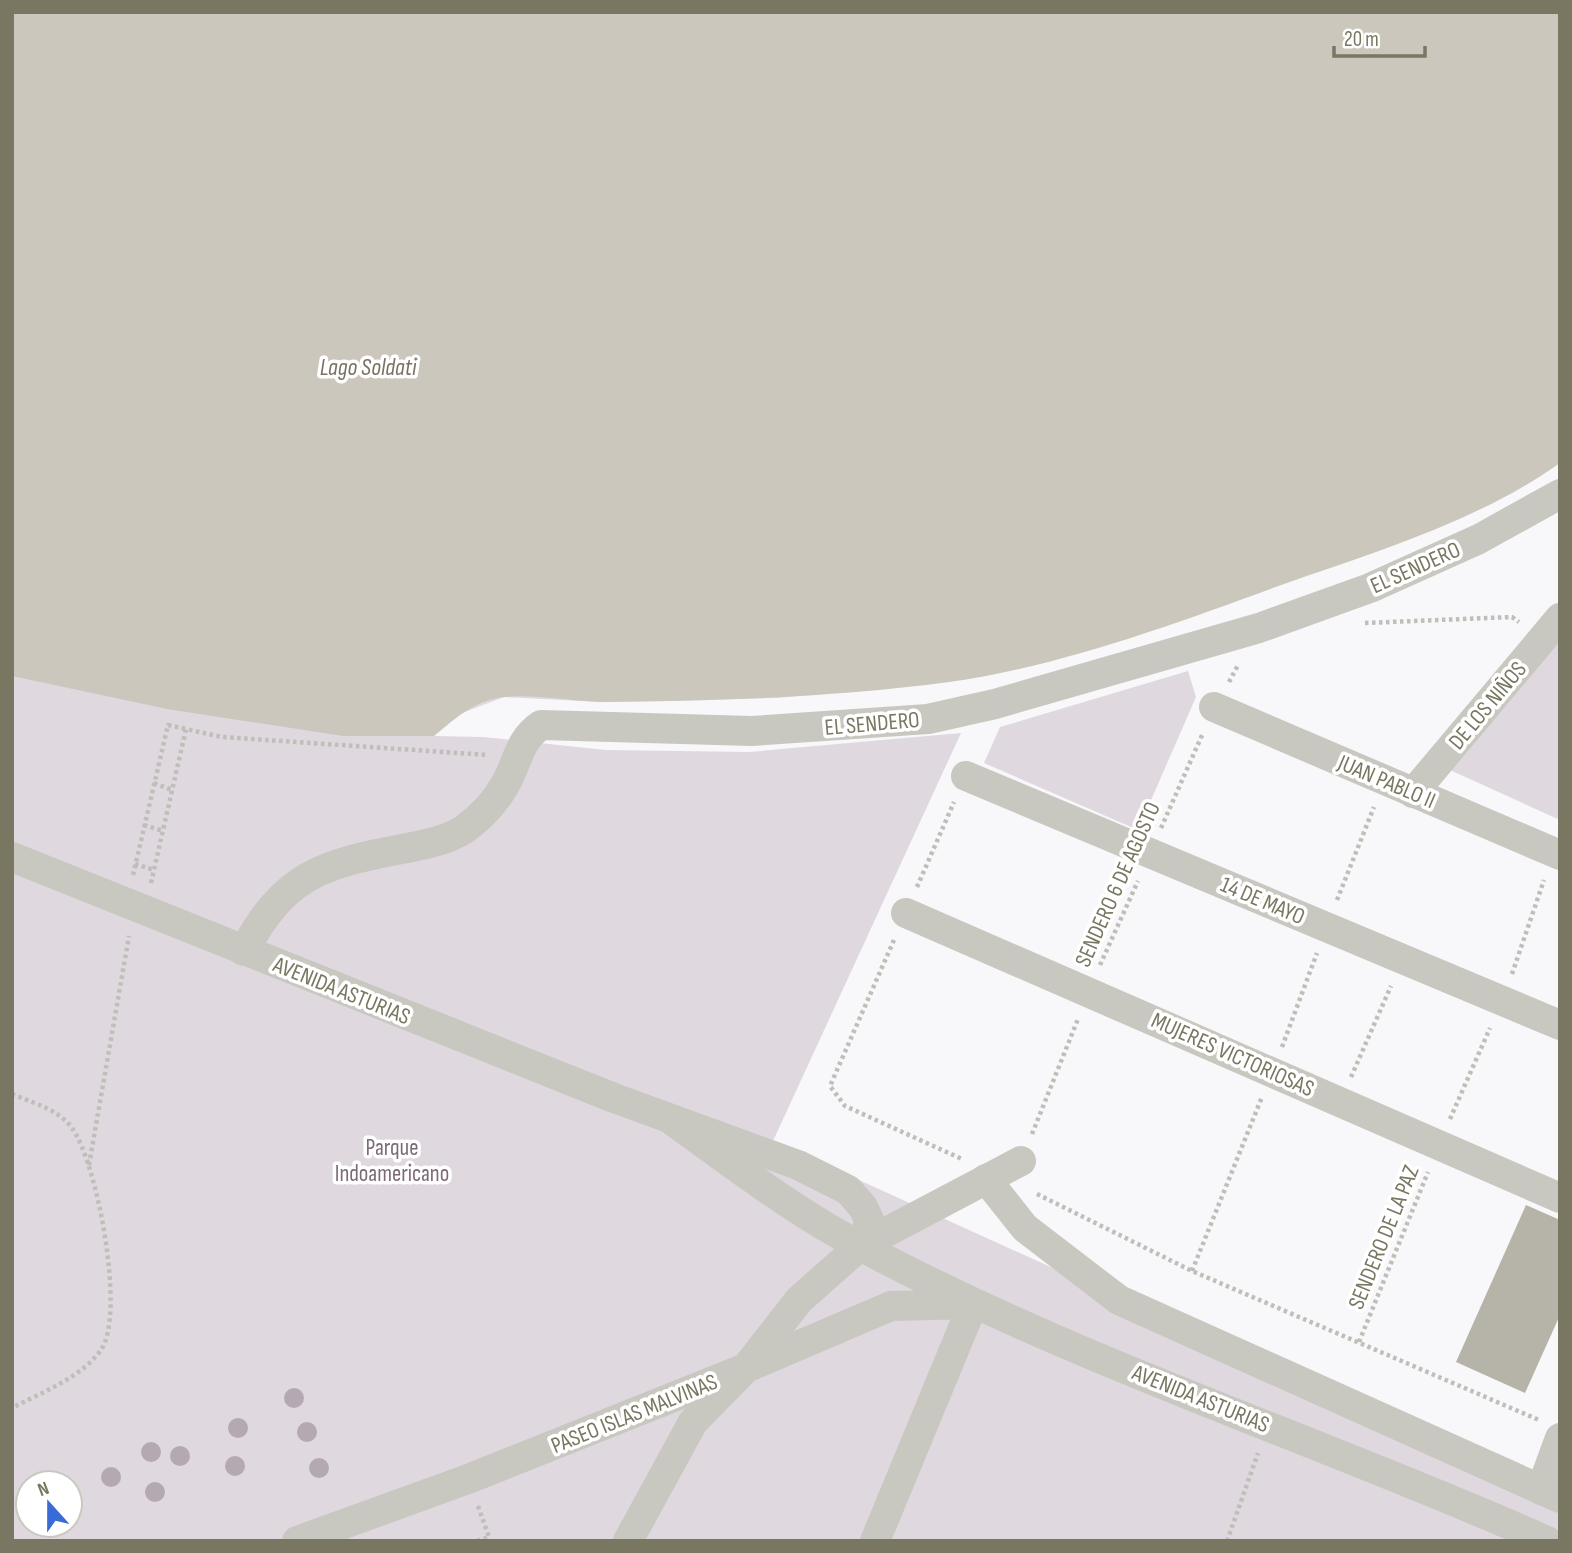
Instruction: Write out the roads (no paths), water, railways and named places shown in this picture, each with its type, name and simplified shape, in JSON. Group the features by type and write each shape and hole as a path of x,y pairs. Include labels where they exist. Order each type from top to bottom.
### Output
{"street":[{"name":"EL SENDERO","path":"244,951 256,928 282,895 316,870 365,856 430,843 461,831 491,808 523,741 541,725 752,731 928,719 995,705 1259,628 1370,587 1479,539 1560,494"},
{"name":"DE LOS NIÑOS","path":"1413,793 1551,628"},
{"name":"JUAN PABLO II","path":"1214,707 1560,855"},
{"name":"14 DE MAYO","path":"966,776 1560,1025"},
{"name":"AVENIDA ASTURIAS","path":"12,857 673,1121 797,1165 848,1190 863,1207 870,1222 860,1246"},
{"name":"MUJERES VICTORIOSAS","path":"906,913 1089,990 1560,1198"},
{"name":"AVENIDA ASTURIAS","path":"673,1121 794,1207 860,1246 973,1304 1547,1541"},
{"path":"628,1541 693,1422 746,1368 799,1300 860,1246 1001,1171 1025,1228 1119,1300 1550,1494 1553,1431"},
{"path":"875,1541 973,1304"},
{"name":"PASEO ISLAS MALVINAS","path":"297,1541 468,1479 746,1368 891,1306 973,1304"}],"water":[{"name":"Lago Soldati","path":"12,12 1560,12 1560,463 1496,502 1426,533 1355,559 1119,642 1033,666 949,682 821,695 735,699 606,702 506,697 476,705 434,736 343,736 167,709 12,676"}],"park label":[{"name":"Parque Indoamericano","path":"392,1160"}]}
